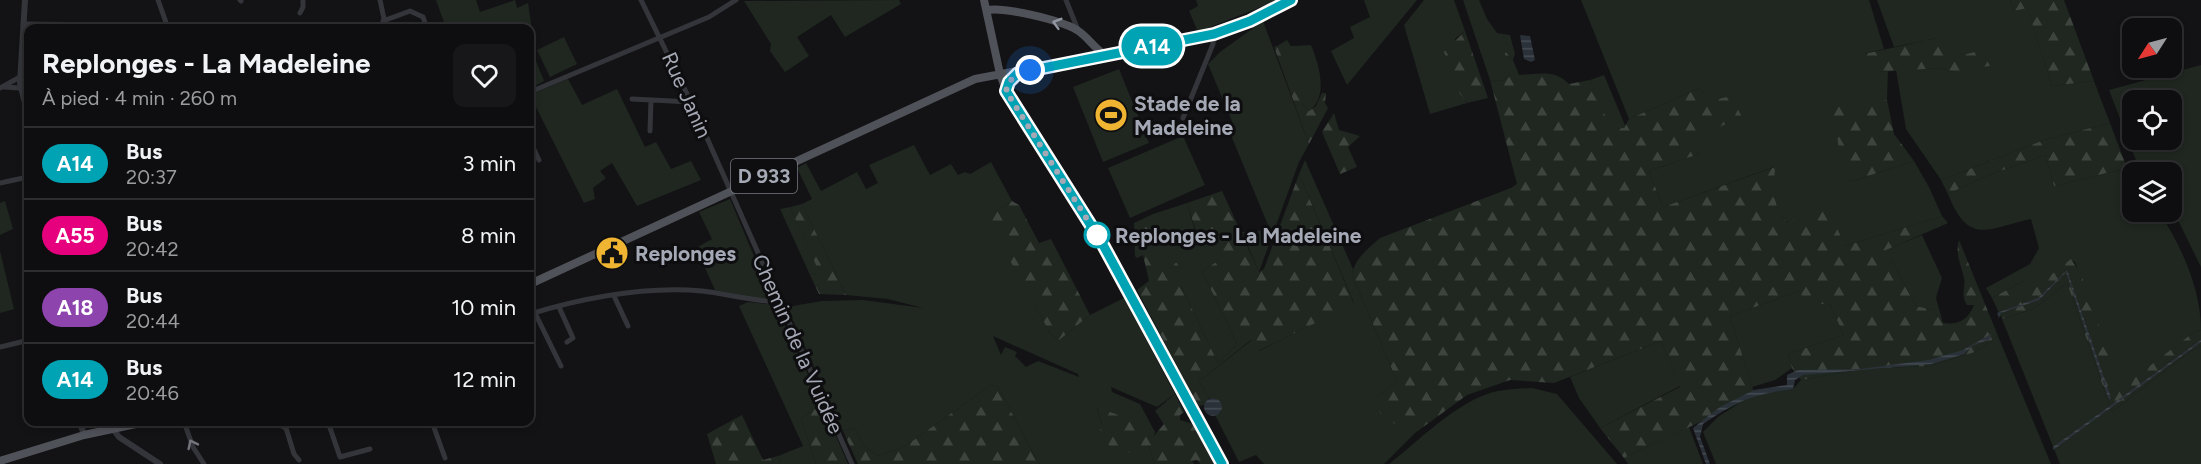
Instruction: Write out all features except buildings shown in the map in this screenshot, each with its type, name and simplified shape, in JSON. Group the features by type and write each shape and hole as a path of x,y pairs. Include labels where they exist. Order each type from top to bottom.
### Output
{"main road":[{"path":"984,0 1000,75 1006,91 1102,243 1222,464"},
{"name":"D 933","path":"534,282 975,79 1018,73 1214,34 1261,16 1291,0"},
{"path":"987,10 1046,20 1078,30 1105,55"},
{"path":"1006,91 1009,82 1018,73"},
{"path":"0,461 84,435 127,426"}],"street":[{"path":"24,102 20,77 25,0"},
{"path":"158,0 167,24"},
{"path":"300,13 303,0"},
{"path":"380,0 384,24"},
{"name":"Rue Janin","path":"641,0 661,37 730,191"},
{"path":"1066,0 1078,30"},
{"path":"534,90 709,17 736,1"},
{"path":"383,21 410,10 423,17 426,24"},
{"path":"1183,118 1213,44 1214,34"},
{"path":"1,88 20,77"},
{"path":"1,88 20,88"},
{"path":"632,99 691,102"},
{"path":"650,131 651,100"},
{"path":"534,149 539,160"},
{"path":"0,183 24,178"},
{"name":"Chemin de la Vuidée","path":"730,191 852,464"},
{"path":"534,313 633,291 680,290 779,302"},
{"path":"614,296 628,326"},
{"path":"559,307 573,338 567,342"},
{"path":"534,317 561,366"},
{"path":"0,347 24,341"},
{"path":"81,426 84,435"},
{"path":"185,426 193,447 204,464"},
{"path":"282,426 286,428 294,454 299,460"},
{"path":"329,426 340,457 370,449"},
{"path":"433,426 445,458"},
{"path":"113,429 119,437 160,464"}],"green space":[{"path":"436,0 476,0 480,12 515,0 517,8 528,3 531,24 445,24"},
{"path":"899,0 901,4 845,37 831,15 797,37 809,56 785,72 770,51 771,44 744,1"},
{"path":"1196,0 1278,0 1198,32 1189,11 1198,6"},
{"path":"1364,0 1417,0 1347,85 1331,51 1354,38 1350,27 1370,17"},
{"path":"1424,0 1454,0 1465,31 1455,39 1460,94 1467,103 1430,114 1404,25"},
{"path":"1463,0 1479,0 1487,19 1497,33 1510,35 1515,54 1513,60 1505,51 1510,75 1502,81 1490,80"},
{"path":"1581,0 1869,0 1884,49 1864,54 1877,72 1888,71 1887,100 1860,105 1850,182 1914,161 1942,216 1845,246 1788,223 1780,214 1773,199 1774,167 1663,207 1649,171 1699,154 1689,140 1741,117 1709,101 1700,88 1629,119"},
{"path":"1877,0 2010,0 2014,11 2027,7 2052,86 2094,81 2110,123 2044,140 1941,180 1906,129 1896,70 1939,68 1954,72 1963,55 1937,38 1894,47"},
{"path":"2010,0 2064,0 2094,81 2052,86 2027,8 2014,11"},
{"path":"1263,21 1309,144 1299,162 1259,272 1242,232 1270,230 1228,128 1234,126 1208,64 1220,52"},
{"path":"1465,31 1488,98 1467,103 1460,94 1444,52"},
{"path":"564,37 577,64 550,77 537,50"},
{"path":"1937,38 1957,45 1963,55 1986,49 1995,65 1954,72 1939,68 1877,72 1864,65 1864,54"},
{"path":"1287,40 1291,46 1311,45 1317,61 1321,89 1315,105 1309,111 1294,89 1277,46"},
{"path":"1277,46 1303,105 1309,111 1316,106 1322,93 1326,93 1325,103 1328,108 1309,144 1274,47"},
{"path":"1504,50 1513,60 1519,75 1552,74 1569,84 1590,80 1611,129 1624,128 1629,119 1700,88 1710,101 1731,96 1742,117 1690,140 1699,154 1649,171 1663,207 1775,167 1776,204 1788,223 1827,206 1845,246 1942,216 1948,223 1877,254 1880,262 1892,260 1916,306 1933,310 1943,323 1958,322 1966,318 1974,305 1967,305 1964,298 1964,278 1958,255 1959,240 1998,336 1975,352 1930,366 1862,369 1801,380 1792,368 1788,354 1844,335 1829,303 1808,306 1799,291 1730,316 1755,396 1624,458 1600,428 1680,387 1661,341 1554,383 1510,380 1467,395 1415,433 1407,433 1380,413 1377,397 1397,381 1352,275 1353,269 1363,254 1380,238 1517,184 1490,80 1502,81 1510,75"},
{"path":"534,56 544,81 534,87"},
{"path":"2201,65 2201,267 2179,222 2182,222 2182,162 2137,162 2132,150 2182,150 2182,90 2122,90 2122,124 2109,90 2153,78 2182,78 2182,70"},
{"name":"Stade de la Madeleine","path":"1119,69 1149,143 1103,162 1073,87"},
{"path":"1604,75 1625,125 1624,128 1610,130 1590,80"},
{"path":"568,79 582,105 617,89 645,147 656,142 671,169 691,161 701,180 637,206 612,163 600,171 606,178 593,188 595,199 584,203 534,103 534,93"},
{"path":"1887,100 1894,134 1914,161 1850,182 1840,154 1832,108 1852,103"},
{"path":"1334,113 1339,130 1360,136 1348,147 1357,167 1340,174 1322,132"},
{"path":"2110,123 2125,162 2122,162 2122,169 2054,186 2045,155 1989,175 1948,194 1941,180 2044,140"},
{"path":"1183,136 1205,185 1130,218 1108,168"},
{"path":"914,145 930,175 951,164 958,175 965,172 970,174 991,162 1012,201 987,217 1050,333 1058,341 1090,315 1124,298 1175,394 1157,407 1111,387 1112,392 1140,404 1155,432 1154,436 1148,437 1097,408 1102,425 1149,445 1154,464 1039,464 998,387 991,385 904,447 878,456 864,446 855,428 843,431 787,307 822,301 863,300 923,308 888,299 846,295 802,204 812,199 797,168 806,163 821,191 857,172 866,189 878,183 869,165","holes":["993,336 1078,374 1079,377 1038,361 1026,367 1015,356 1017,352 1005,347 1001,355"]},
{"path":"2045,155 2054,186 2119,170 2122,172 2122,222 2165,222 2182,253 2194,283 2201,330 2194,332 2121,389 2075,262 2071,260 2032,291 2024,281 1992,298 1986,288 2030,264 2039,248 2031,219 1981,230 1972,228 1964,222 1956,211 1948,194 1989,175"},
{"path":"1305,160 1353,269 1352,275 1397,381 1377,397 1407,433 1415,433 1384,464 1264,464 1256,455 1239,462 1215,415 1221,412 1216,398 1209,398 1199,381 1252,340 1259,351 1354,303 1299,174"},
{"path":"1299,174 1354,304 1258,351 1251,340 1199,381 1209,398 1205,405 1198,406 1137,290 1149,281 1143,255 1137,258 1135,256 1134,223 1153,214 1153,263 1161,269 1165,264 1177,263 1181,272 1181,286 1218,363 1237,344 1202,271 1218,261 1201,247 1187,203 1222,191 1259,272 1264,269"},
{"path":"730,199 772,299 764,300 715,290 696,248 712,239 699,212"},
{"path":"5,201 13,229 0,235 0,203"},
{"path":"1012,201 1019,205 1039,243 1051,239 1090,315 1058,341 1050,333 986,217"},
{"path":"1187,203 1196,234 1218,261 1202,271 1237,344 1218,363 1181,286 1181,272 1161,270 1153,263 1153,214"},
{"path":"802,204 846,295 819,294 810,275 814,273 821,276 790,207"},
{"path":"790,207 822,277 814,273 810,275 780,209"},
{"path":"1922,235 1942,278 1936,298 1943,323 1933,310 1916,306 1892,260 1880,263 1876,254"},
{"path":"0,251 14,309 0,313"},
{"path":"2071,259 2081,274 2121,388 2194,332 2201,330 2201,346 2188,353 2112,412 2067,283 2033,309 2002,319 1992,298 2024,281 2032,290"},
{"path":"2067,283 2112,412 2188,353 2201,346 2201,464 2060,464 2002,319 2033,309"},
{"path":"1799,291 1829,303 1844,335 1788,354 1792,368 1775,380 1752,387 1730,316"},
{"path":"748,302 775,305 822,404 801,419 816,464 781,464 778,456 803,446 739,306"},
{"path":"1998,336 2051,464 1716,464 1703,432 1719,416 1755,394 1793,389 1801,380 1862,369 1930,366 1975,352"},
{"path":"1661,341 1680,386 1600,428 1579,398 1570,377"},
{"path":"991,385 998,387 1039,464 858,464 843,431 855,428 864,446 878,456 904,447"},
{"path":"1532,388 1557,394 1617,464 1389,464 1436,425 1474,400 1498,391"},
{"path":"1175,394 1184,412 1180,415 1180,420 1193,424 1214,464 1200,464 1197,460 1192,461 1194,464 1154,464 1149,445 1134,452 1121,452 1110,446 1099,434 1102,425 1097,407 1139,423 1148,437 1154,436 1164,424 1155,411"},
{"path":"822,404 848,464 816,464 801,419"},
{"path":"742,415 763,460 778,456 781,464 716,464 707,434"},
{"path":"1689,427 1703,464 1628,464 1624,458"}],"shaded area":[{"path":"1520,35 1530,36 1535,60 1531,62 1524,59"},
{"path":"2067,270 2111,398 2109,400 2066,272 2039,300 2001,313 1999,318 1997,313 2038,298"},
{"path":"1991,334 1990,339 1972,346 1964,354 1931,364 1803,375 1795,380 1793,389 1755,396 1736,404 1703,424 1700,437 1710,464 1706,464 1693,428 1720,407 1754,390 1787,385 1787,375 1798,370 1860,369 1929,360 1963,350"},
{"path":"2201,340 2201,342 2053,450 2053,447"},
{"path":"1213,398 1219,401 1222,407 1219,413 1213,416 1207,413 1204,407 1207,401"}],"bus line":[{"name":"A14","path":"1222,464 1102,243 1066,190 1006,91 1009,82 1018,73 1214,34 1250,21 1291,0"}],"place":[{"name":"Stade de la Madeleine","path":"1111,115"},
{"name":"Replonges - La Madeleine","path":"1097,235"},
{"name":"Replonges","path":"612,253"}],"route":[{"path":"1030,70 1018,73 1009,82 1006,91 1066,190 1097,235"}]}
